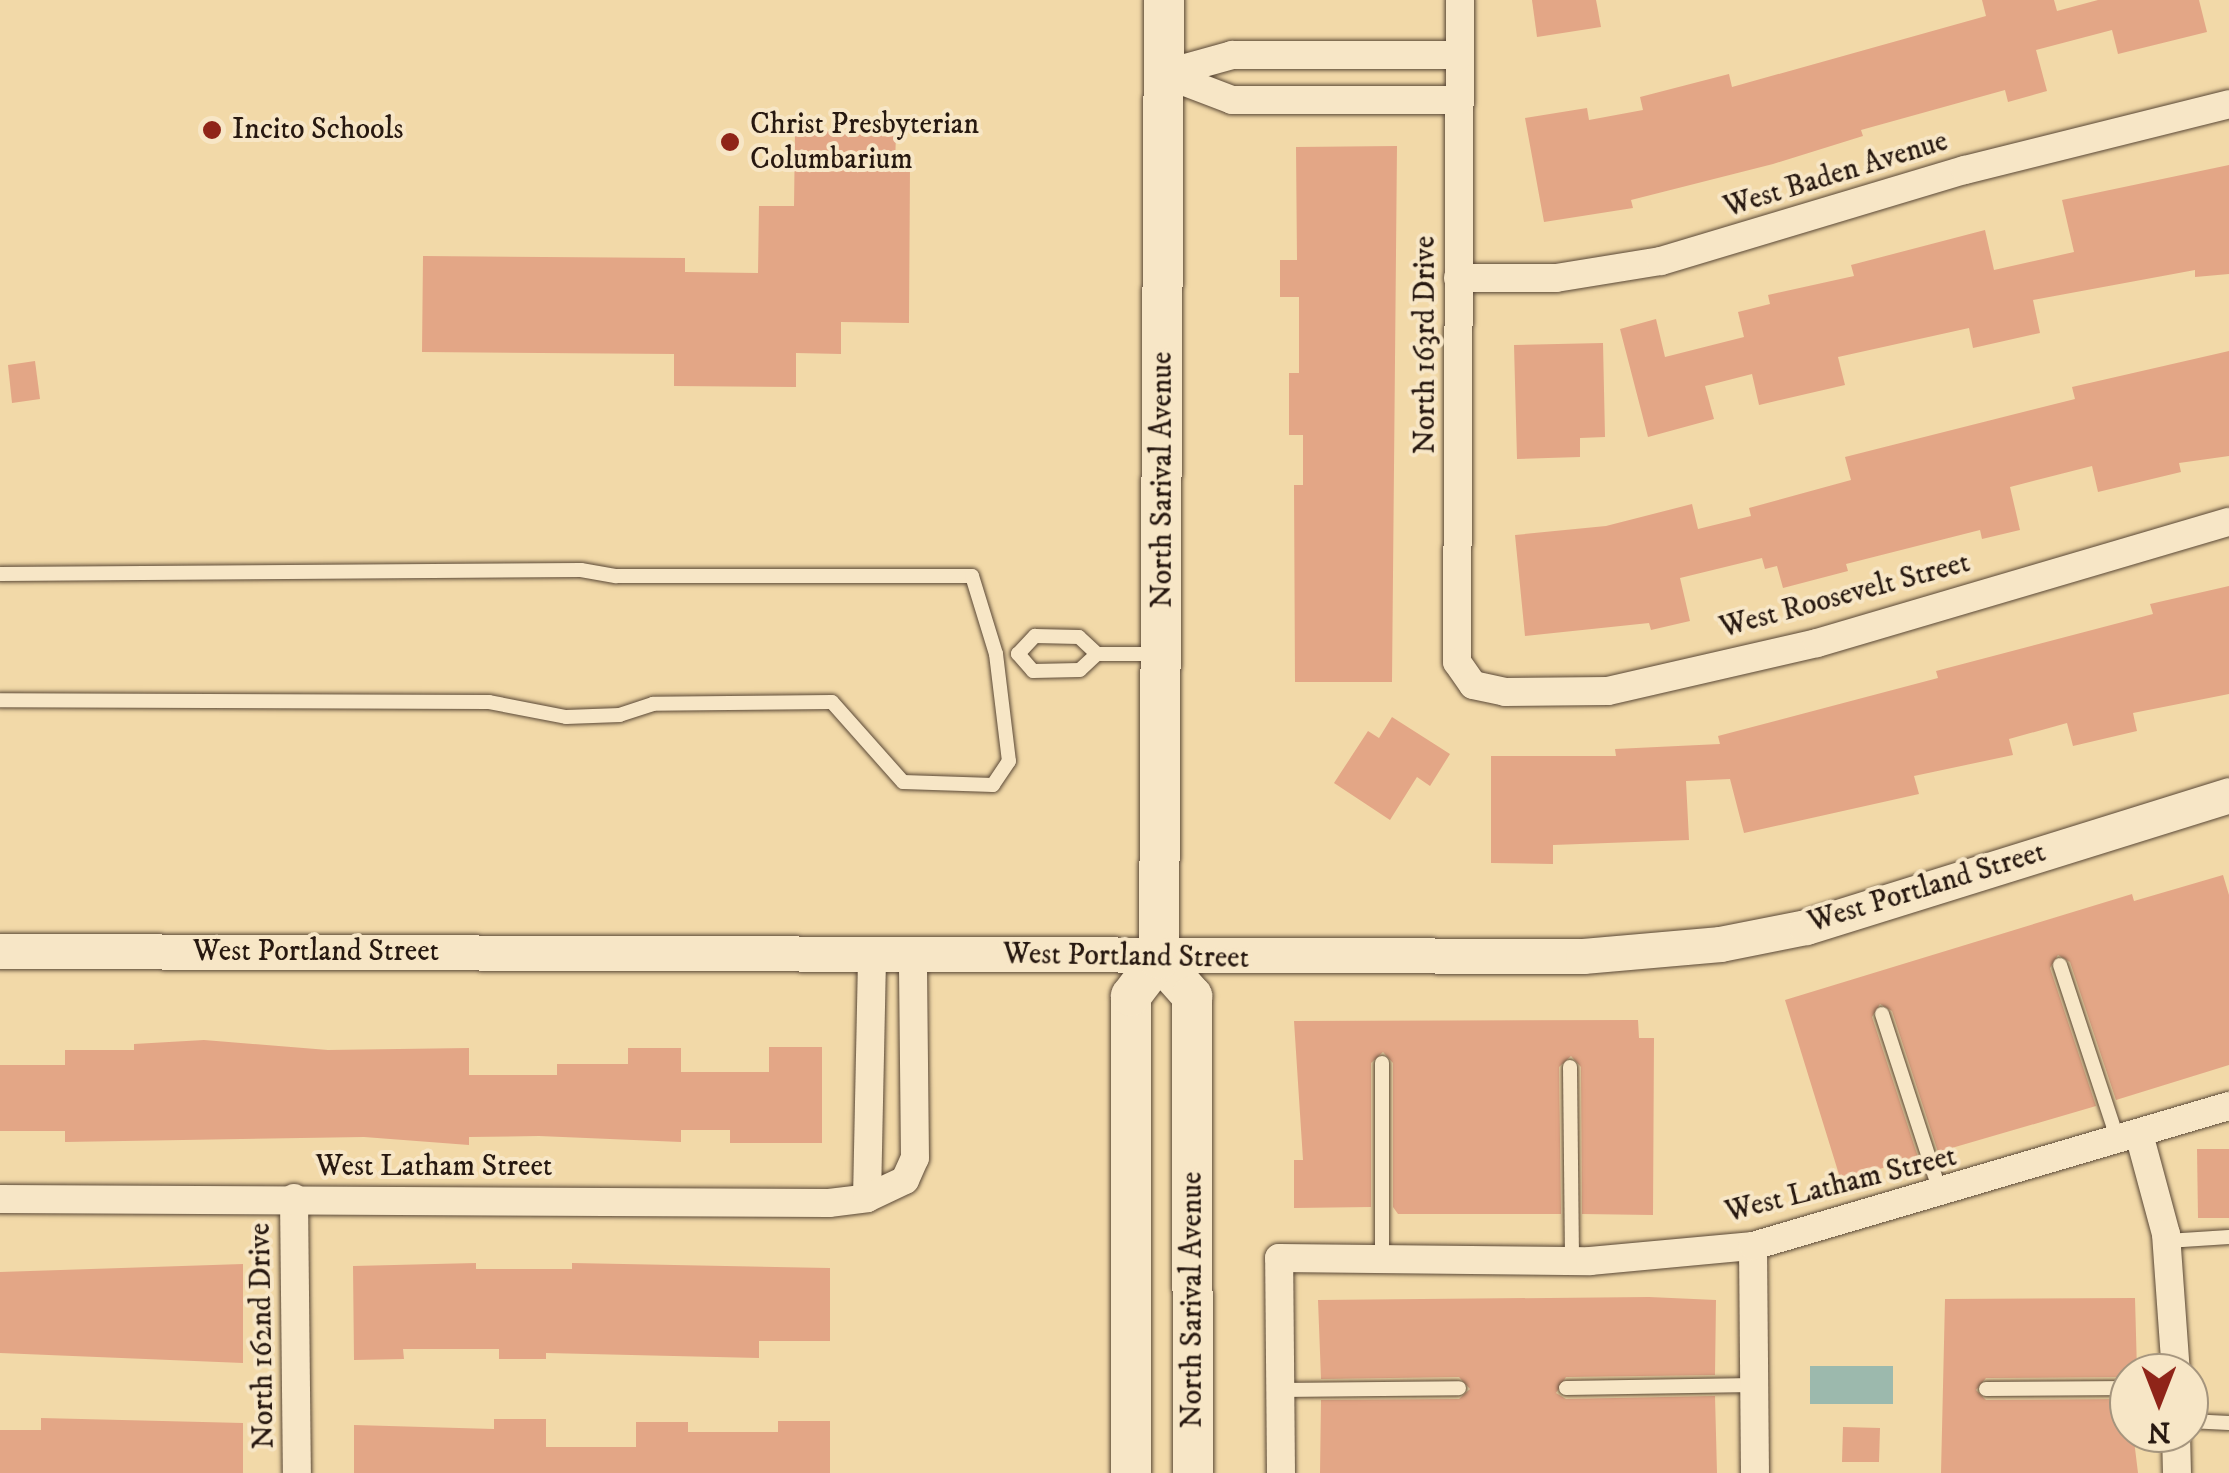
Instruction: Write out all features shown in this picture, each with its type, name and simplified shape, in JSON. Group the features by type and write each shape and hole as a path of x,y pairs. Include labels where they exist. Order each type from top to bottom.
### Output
{"main road":[{"name":"North Sarival Avenue","path":"1131,1473 1131,996 1159,959 1164,0"},
{"name":"North Sarival Avenue","path":"1159,959 1192,996 1192,1473"}],"street":[{"name":"North 163rd Drive","path":"1460,0 1457,662 1473,685"},
{"path":"1164,74 1232,55 1460,55"},
{"path":"1164,74 1232,100 1460,100"},
{"name":"West Baden Avenue","path":"1458,278 1556,278 1661,261 1965,170 2229,104"},
{"name":"West Roosevelt Street","path":"1473,685 1505,692 1608,691 1817,643 2229,522"},
{"name":"West Portland Street","path":"0,951 913,954 1159,959 1583,956 1720,944 1806,928 2229,795"},
{"path":"872,954 867,1198 905,1180 914,1158 913,954"},
{"name":"West Latham Street","path":"1280,1390 1279,1258 1572,1261 1753,1246 1942,1195 2229,1106"},
{"path":"2129,1137 2167,1242 2175,1353"},
{"name":"North 162nd Drive","path":"294,1198 297,1473"},
{"name":"West Latham Street","path":"0,1199 829,1203 867,1198"},
{"path":"1753,1246 1754,1473"},
{"path":"1280,1390 1281,1473"}],"lane":[{"path":"0,574 581,570 616,576 972,576 996,654 1009,762 993,784 958,787 903,782 832,702 652,704 620,715 566,717 489,702 0,700"},
{"path":"996,654 1018,654 1035,636 1079,637 1097,654"},
{"path":"1018,654 1034,671 1080,670 1097,654 1163,654"},
{"path":"2060,965 2129,1137"},
{"path":"1882,1014 1942,1195"},
{"path":"1382,1063 1382,1260"},
{"path":"1570,1067 1572,1261"},
{"path":"2167,1242 2229,1237"},
{"path":"1566,1388 1754,1385"},
{"path":"1280,1390 1459,1388"},
{"path":"1986,1389 2109,1388"}],"shaded area":[{"path":"1810,1366 1893,1366 1893,1404 1810,1404"}],"building":[{"path":"1532,0 1596,0 1601,27 1537,37"},
{"path":"1982,0 2054,0 2057,11 2098,0 2199,0 2207,32 2118,54 2112,30 2036,50 2047,91 2008,102 2005,90 1861,130 1863,136 1773,164 1631,200 1633,208 1544,222 1525,118 1587,108 1589,120 1643,110 1640,97 1729,74 1732,87 1986,16"},
{"path":"795,131 896,132 895,167 910,167 909,323 841,322 841,354 796,353 796,387 674,386 674,354 422,352 423,256 685,258 685,272 758,273 759,206 794,206"},
{"path":"1397,146 1392,682 1295,682 1294,485 1303,485 1303,435 1289,435 1289,373 1299,373 1299,297 1280,297 1280,260 1297,260 1296,147"},
{"path":"2229,165 2229,274 2195,277 2195,270 2033,300 2040,333 1973,348 1969,328 1838,357 1845,385 1759,405 1752,374 1705,386 1714,419 1648,437 1620,329 1656,319 1665,357 1744,337 1738,312 1770,304 1768,295 1854,276 1851,265 1985,230 1994,270 2074,252 2062,200"},
{"path":"1603,343 1605,437 1580,438 1580,457 1517,459 1514,345"},
{"path":"2229,351 2229,456 2179,463 2181,472 2098,492 2092,466 2010,487 2020,530 1982,539 1980,530 1846,564 1848,571 1783,588 1777,566 1765,569 1762,558 1680,578 1690,621 1651,630 1649,623 1525,636 1515,535 1606,526 1692,504 1698,529 1751,516 1749,508 1851,480 1845,457 2075,399 2072,387"},
{"path":"35,361 40,399 12,403 8,365"},
{"path":"2229,586 2229,694 2133,713 2137,731 2073,746 2067,723 2009,739 2013,755 1914,776 1919,794 1744,833 1730,779 1686,781 1689,840 1553,845 1553,864 1491,863 1491,756 1616,756 1615,749 1720,744 1718,736 1938,678 1936,671 2153,614 2150,604"},
{"path":"1392,717 1450,754 1430,786 1417,777 1390,820 1334,783 1368,731 1379,738"},
{"path":"2223,875 2229,895 2229,1065 2116,1100 2070,962 2058,955 2050,968 2096,1106 1938,1152 1892,1011 1880,1004 1872,1017 1918,1157 1841,1181 1785,1000 2132,894 2134,901"},
{"path":"1638,1020 1639,1038 1654,1038 1653,1215 1582,1214 1581,1067 1571,1056 1559,1067 1561,1214 1398,1214 1393,1207 1393,1063 1383,1052 1371,1063 1371,1207 1294,1208 1294,1160 1303,1160 1294,1021"},
{"path":"204,1040 328,1050 469,1048 469,1075 557,1075 557,1064 628,1064 628,1048 681,1048 681,1072 769,1072 769,1047 822,1047 822,1143 730,1143 730,1130 681,1130 681,1142 539,1136 469,1137 469,1145 364,1137 65,1142 65,1131 0,1131 0,1065 65,1065 65,1050 134,1050 134,1044"},
{"path":"2197,1149 2229,1149 2229,1218 2198,1218"},
{"path":"476,1263 476,1269 572,1269 572,1263 830,1268 830,1341 759,1341 759,1358 546,1353 546,1359 499,1359 499,1349 403,1349 404,1359 354,1360 353,1266"},
{"path":"243,1264 243,1363 0,1353 0,1272"},
{"path":"2135,1298 2137,1353 2109,1353 2109,1377 1986,1378 1976,1390 1986,1400 2109,1399 2109,1453 2136,1453 2138,1473 1941,1473 1945,1299"},
{"path":"1318,1300 1716,1300 1715,1375 1566,1377 1556,1393 1566,1399 1715,1396 1717,1473 1320,1473 1321,1400 1459,1399 1470,1389 1459,1377 1321,1379"},
{"path":"41,1418 243,1423 243,1473 0,1473 0,1430 41,1430"},
{"path":"494,1419 546,1419 546,1447 636,1447 636,1422 688,1422 688,1432 778,1432 778,1421 830,1421 830,1473 354,1473 354,1425 494,1429"},
{"path":"1843,1427 1880,1428 1879,1462 1842,1462"}],"place":[{"name":"Incito Schools","path":"212,130"},
{"name":"Christ Presbyterian Columbarium","path":"730,142"}]}
